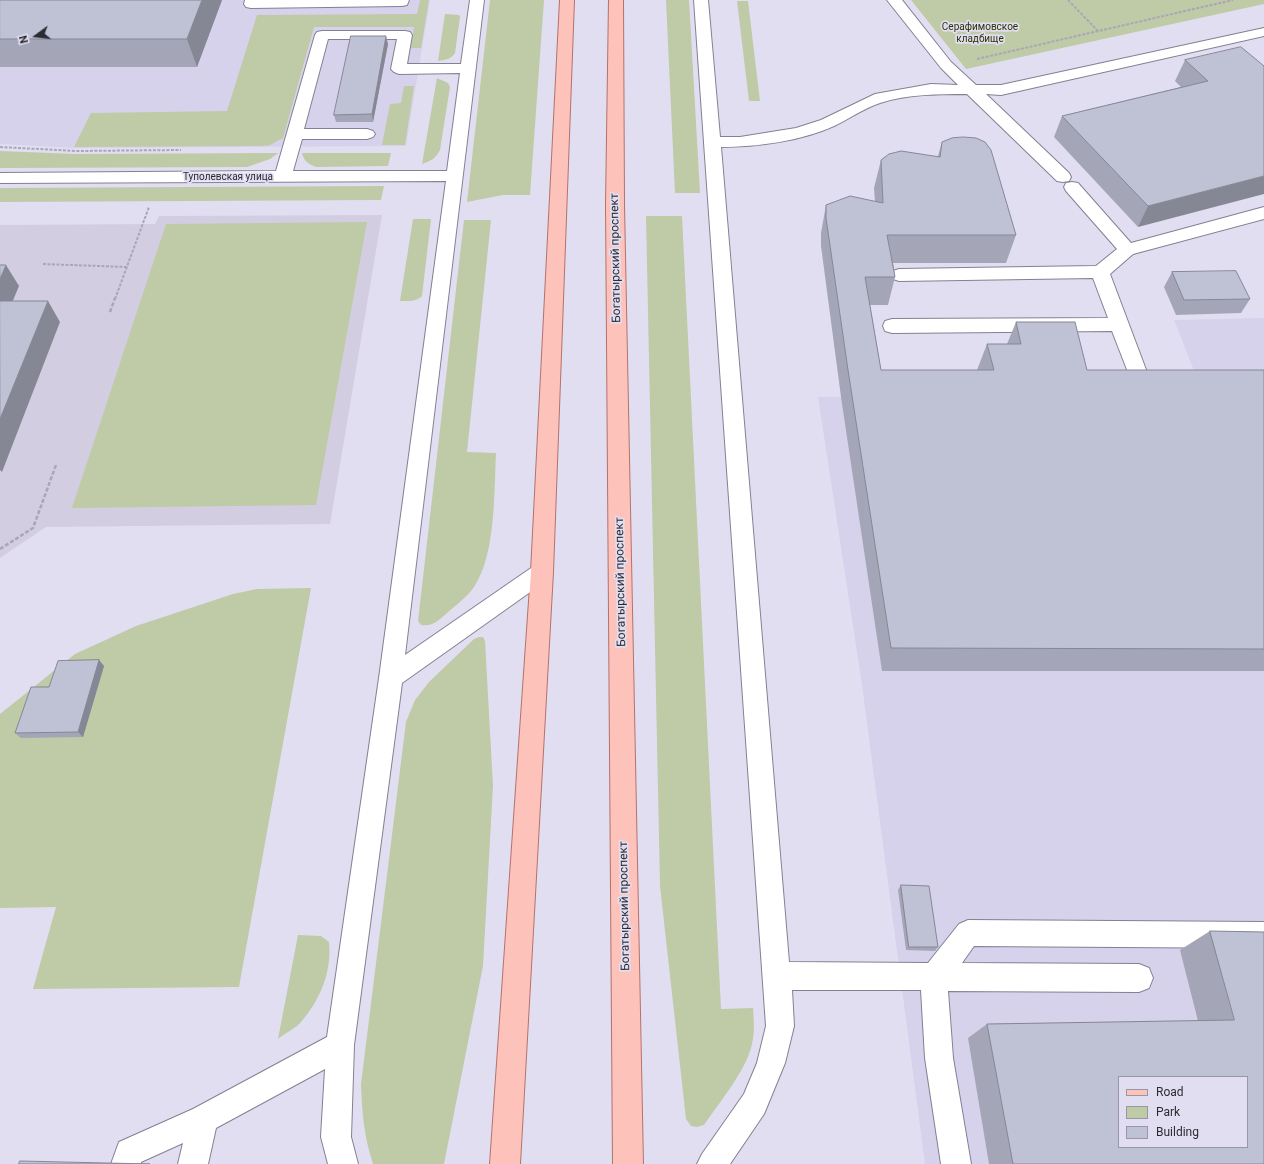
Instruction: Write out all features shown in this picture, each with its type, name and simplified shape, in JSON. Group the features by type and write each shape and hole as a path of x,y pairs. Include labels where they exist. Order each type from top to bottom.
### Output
{"main road":[{"path":"504,1164 542,572 567,0"},
{"name":"Богатырский проспект","path":"616,0 615,205 628,1164"}],"street":[{"path":"252,0 251,4 402,2 402,0"},
{"path":"344,1164 336,1137 340,1045 391,678 477,0"},
{"path":"701,0 780,1026 771,1063 754,1104 712,1164"},
{"path":"894,0 946,65 1068,182 1127,250"},
{"path":"712,142 740,142 799,133 826,123 875,99 931,89 1001,90 1264,32"},
{"path":"283,177 322,35 405,35 399,69 468,68"},
{"path":"295,134 367,134"},
{"name":"Туполевская улица","path":"0,178 455,176"},
{"path":"899,275 1100,272 1127,250 1264,213"},
{"path":"1100,272 1138,375"},
{"path":"892,326 1119,324"},
{"path":"391,678 542,572"},
{"path":"956,1164 939,1058 934,978 968,933 1264,935"},
{"path":"777,976 1139,978"},
{"path":"126,1164 129,1152 203,1119 340,1045"},
{"path":"193,1164 203,1119"}],"path":[{"path":"1068,0 1098,31"},
{"path":"977,60 1233,0"},
{"path":"0,147 77,151 188,150"},
{"path":"110,312 149,207"},
{"path":"43,264 127,267"},
{"path":"0,549 33,528 56,465"}],"shaded area":[{"path":"0,0 430,0 406,146 75,148 0,144"},
{"path":"382,215 330,524 46,527 0,558 0,225 155,224 159,216"},
{"path":"1264,318 1264,1164 925,1164 862,685 818,397 1204,396 1174,320"}],"green space":[{"path":"420,0 429,0 421,48 411,48 414,27 314,27 283,138 270,145 74,147 91,113 227,111 257,15 417,14"},
{"path":"490,0 544,0 530,195 503,195 467,202"},
{"path":"666,0 689,0 700,193 675,193"},
{"name":"Серафимовское кладбище","path":"911,0 1264,0 1264,4 966,69"},
{"path":"737,1 748,1 760,101 749,101"},
{"path":"445,14 459,15 460,17 455,53 450,58 438,61"},
{"path":"437,78 448,83 450,87 440,150 433,159 422,164"},
{"path":"404,86 414,86 405,145 382,145 390,104 401,103"},
{"path":"0,151 76,154 278,153 270,159 247,167 0,168"},
{"path":"302,153 391,153 388,166 316,167 307,162"},
{"path":"384,186 381,200 0,202 0,188"},
{"path":"646,216 682,216 721,1009 753,1008 754,1018 754,1033 748,1058 730,1088 704,1125 697,1127 691,1126 686,1119 660,886"},
{"path":"413,219 431,219 422,296 415,300 400,301"},
{"path":"464,220 491,220 467,452 496,453 494,504 490,540 486,558 474,587 465,598 438,620 429,625 421,625 418,621"},
{"path":"367,222 316,505 72,508 166,224"},
{"path":"311,588 239,987 33,989 56,907 0,908 0,714 75,654 136,626 233,594 257,589"},
{"path":"483,637 485,641 493,786 483,966 444,1164 373,1164 367,1144 364,1124 361,1084 406,722 415,700 429,682 474,639"},
{"path":"298,935 321,936 329,942 329,964 319,995 308,1013 299,1024 278,1039"}],"building":[{"path":"0,0 202,0 187,39 0,39"},
{"path":"351,36 386,36 372,114 334,115"},
{"path":"1241,47 1264,66 1264,176 1148,206 1062,116 1208,81 1185,60"},
{"path":"952,138 976,138 985,142 991,150 1016,235 887,235 895,277 865,277 881,370 994,370 987,344 1021,344 1016,322 1075,322 1087,370 1264,370 1264,649 891,648 848,370 826,218 826,205 850,196 883,203 881,160 889,154 901,151 940,157 942,142"},
{"path":"0,265 6,265 0,279"},
{"path":"1236,271 1250,299 1184,300 1172,272"},
{"path":"0,301 48,301 0,419"},
{"path":"99,660 78,732 15,733 31,687 49,687 58,661"},
{"path":"901,885 929,886 938,947 909,947"},
{"path":"1210,931 1264,932 1264,1164 1013,1164 987,1024 1234,1020"},
{"path":"20,1161 150,1164 19,1164"}]}
